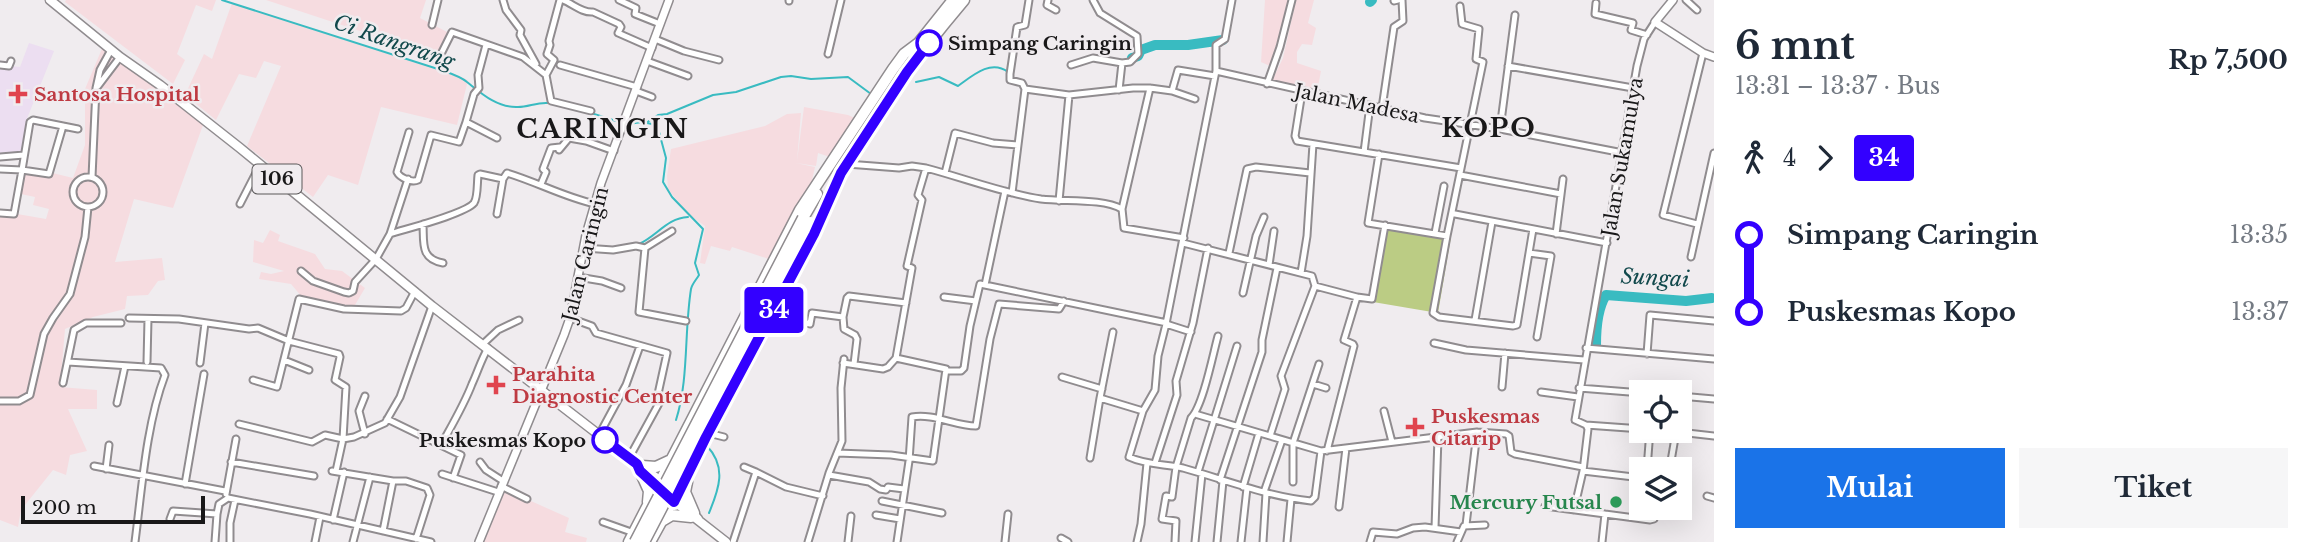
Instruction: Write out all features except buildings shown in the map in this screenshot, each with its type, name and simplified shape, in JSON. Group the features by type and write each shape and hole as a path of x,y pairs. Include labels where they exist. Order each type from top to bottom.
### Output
{"highway":[{"path":"644,542 826,179 872,106 953,0"},
{"path":"633,539 807,220 844,169 907,72 964,0"},
{"path":"633,539 698,405 800,209 892,69 904,54 920,42"},
{"path":"650,542 814,234 844,169"},
{"path":"698,405 698,414 703,419 712,420 719,414"},
{"path":"646,509 649,491 640,467 664,464 673,457"},
{"path":"662,521 672,515 694,516 685,492 691,468"}],"main road":[{"name":"Jalan Caringin","path":"479,542 570,318 595,204 669,0"},
{"path":"1673,0 1655,22 1703,53 1714,57"},
{"name":"106","path":"53,1 432,306 629,458 726,542"}],"street":[{"path":"432,25 438,0"},
{"path":"503,0 506,10 520,28 520,35 538,68"},
{"path":"546,75 554,60 547,54 561,0 620,24 618,33 719,60"},
{"path":"619,0 636,8 635,14 660,24"},
{"path":"828,54 841,0"},
{"path":"985,285 1018,145 1025,89 1022,83 1009,78 1017,27 1026,25 1029,0"},
{"path":"1048,0 1047,5 1056,10"},
{"path":"1071,65 1093,58 1130,62 1139,50 1138,38 1124,26 1100,13 1093,0"},
{"path":"1232,0 1226,39 1216,45 1215,73 1158,356 1155,390 1143,411 1129,457 1200,473 1265,493 1292,499 1315,499 1324,451 1354,346 1344,340 1357,296"},
{"path":"1267,84 1292,0"},
{"path":"1382,108 1394,27 1403,21 1398,0"},
{"path":"1686,0 1697,10"},
{"path":"1596,3 1595,14 1633,23 1631,30 1647,35"},
{"path":"1460,6 1462,24 1479,29 1476,59 1483,62 1433,313 1439,317 1517,325 1533,229"},
{"path":"1500,129 1515,15"},
{"name":"Jalan Sukamulya","path":"1586,425 1576,422 1575,419 1579,387 1641,48 1655,22"},
{"path":"442,54 452,32 523,57 546,75 551,101 591,111"},
{"path":"409,132 397,172 408,179 418,180 430,135 459,142 474,94 480,88 478,75 486,45"},
{"path":"92,177 96,88 100,71 111,50"},
{"path":"1697,224 1663,215 1703,53"},
{"path":"96,88 120,57"},
{"path":"0,65 9,66 10,61"},
{"path":"647,61 688,76"},
{"path":"1119,90 1122,63"},
{"path":"560,65 637,89 652,97"},
{"path":"1508,66 1633,88"},
{"name":"Jalan Madesa","path":"1172,92 1178,70 1215,73 1425,118 1500,129 1623,153"},
{"path":"1025,89 1069,95 1150,88 1195,99"},
{"path":"1150,88 1122,209 1124,228 1208,248 1229,250 1251,260 1312,276 1315,286 1281,376 1285,389 1270,436"},
{"path":"1302,92 1295,136 1297,141 1461,167"},
{"path":"1059,201 1069,95"},
{"path":"1364,152 1370,106"},
{"path":"0,213 14,214 30,122 37,120 78,129"},
{"path":"466,122 497,138"},
{"path":"0,169 49,174 63,125"},
{"path":"945,173 955,133 1018,145"},
{"path":"541,184 546,172 542,169 551,148 560,147 570,137 614,151"},
{"path":"1301,273 1307,236 1313,144"},
{"path":"1691,257 1714,153"},
{"path":"1379,154 1368,222 1447,236"},
{"path":"0,157 24,155"},
{"path":"240,204 260,165"},
{"path":"844,169 912,166 926,168 1009,192 1059,201 1110,204 1122,209"},
{"path":"1229,250 1247,169 1256,167 1310,173"},
{"path":"808,542 843,434 843,361 883,369 896,358 912,268 907,266 908,259 922,200 918,195 926,168"},
{"path":"497,214 503,178 507,173 541,184 557,194 595,204"},
{"path":"390,234 456,213 472,204 476,198 479,174 503,178"},
{"path":"1460,175 1561,194"},
{"path":"92,177 102,184 103,197 94,206 88,207 76,201 73,192 77,182 92,177"},
{"path":"301,271 313,281 349,293 353,291 355,282 376,259 390,234 408,179"},
{"path":"1556,234 1563,179"},
{"path":"1435,233 1444,186"},
{"path":"0,401 26,399 32,391 44,334 70,294 85,237 88,207"},
{"path":"1452,214 1607,243"},
{"path":"1243,293 1257,231 1264,217"},
{"path":"1475,320 1492,222"},
{"path":"423,224 425,253 433,261 443,263"},
{"path":"1315,286 1372,299 1388,225"},
{"path":"584,248 645,248 672,231"},
{"path":"1269,265 1274,231"},
{"path":"645,248 639,312 686,321"},
{"path":"1155,463 1177,395 1176,381 1191,332 1208,248"},
{"path":"1528,253 1551,256 1537,337"},
{"path":"1217,542 1221,480 1262,352 1277,268"},
{"path":"578,277 621,288"},
{"path":"896,358 925,366 944,367 946,371 961,371 964,368 979,285 1064,301 1191,332"},
{"path":"253,380 277,387 300,299 344,309 404,310 415,291"},
{"path":"854,364 856,339 853,333 844,329 849,296 906,303"},
{"path":"944,297 976,302"},
{"path":"897,542 912,417 938,418 976,426 999,303 1059,309 1064,301"},
{"path":"239,424 312,442 325,435 343,439 384,424 401,392 432,306"},
{"path":"772,314 810,324 813,313 844,317"},
{"path":"1647,354 1650,315 1714,321"},
{"path":"129,318 179,319 258,328 289,341 339,355 335,380 346,387 343,439 334,471 413,483 429,490 430,495 416,540"},
{"path":"570,318 592,326 596,333 666,352 658,394 663,396 629,458"},
{"path":"147,362 148,319"},
{"path":"441,444 472,384 485,346 498,330 519,320"},
{"path":"63,383 72,335 81,324 121,323"},
{"path":"200,363 205,323"},
{"path":"1090,458 1113,332"},
{"path":"1175,542 1176,522 1162,519 1166,496 1172,497 1176,467 1218,336"},
{"path":"1434,343 1450,348 1584,360"},
{"path":"599,435 626,384 640,345"},
{"path":"1195,542 1200,473 1237,346"},
{"path":"1587,348 1714,359"},
{"path":"1503,387 1505,353"},
{"path":"284,360 309,370"},
{"path":"68,362 161,368 165,375 157,397 135,542"},
{"path":"1293,482 1293,443 1319,365"},
{"path":"117,402 125,366"},
{"path":"836,455 909,457 933,461 946,371"},
{"path":"185,484 204,374"},
{"path":"1062,377 1102,389"},
{"path":"1313,384 1326,388"},
{"path":"1579,387 1629,392"},
{"path":"1541,393 1578,397"},
{"path":"365,396 359,411 365,433"},
{"path":"1692,397 1714,399"},
{"path":"1100,398 1143,411"},
{"path":"1384,411 1392,442"},
{"path":"1195,414 1324,451 1477,432 1509,436 1510,449 1515,454 1629,476"},
{"path":"388,418 461,455 453,478"},
{"path":"1574,510 1583,469 1588,429 1586,425 1629,428"},
{"path":"1457,542 1466,524 1477,432"},
{"path":"708,433 724,437"},
{"path":"1241,542 1245,487 1259,433"},
{"path":"1692,434 1714,436"},
{"path":"1435,528 1438,437"},
{"path":"228,498 225,491 236,439"},
{"path":"1263,542 1265,493 1282,440"},
{"path":"106,469 109,445"},
{"path":"1339,507 1346,449"},
{"path":"231,462 314,476"},
{"path":"480,462 500,486"},
{"path":"1137,542 1147,463"},
{"path":"94,466 225,491"},
{"path":"744,467 785,486 823,496"},
{"path":"333,520 344,472"},
{"path":"733,542 755,472"},
{"path":"442,474 500,486 527,499"},
{"path":"829,475 869,482 881,490 888,487 904,489"},
{"path":"353,542 370,477"},
{"path":"383,531 393,481"},
{"path":"215,542 219,504 228,498 431,542"},
{"path":"1287,542 1292,499"},
{"path":"230,542 230,523 235,500"},
{"path":"882,501 942,513"},
{"path":"1545,506 1629,517"},
{"path":"170,520 173,510 217,514"},
{"path":"1006,542 1008,514"},
{"path":"1602,542 1605,514"},
{"path":"876,515 900,519"},
{"path":"848,542 851,516"},
{"path":"316,542 320,517"},
{"path":"603,522 633,539"},
{"path":"1466,524 1485,525"},
{"path":"1370,542 1373,532 1397,534 1413,528 1435,528 1461,532"},
{"path":"1061,538 1068,542"}],"shaded area":[{"path":"216,0 212,11 196,5 177,54 185,60 173,84 65,2"},
{"path":"266,0 426,0 420,18 449,33 440,62 360,31"},
{"path":"1265,0 1289,0 1270,66 1261,62"},
{"path":"1296,0 1314,0 1308,23 1316,28 1312,45 1302,44 1297,52 1297,63 1321,71 1317,92 1272,81 1283,58"},
{"path":"232,3 468,80 457,125 381,107 358,185 328,175 313,197 247,146 281,66 264,61 256,78 239,74 216,120 185,95 204,54 212,59"},
{"name":"Santosa Hospital","path":"29,43 54,51 26,121 25,156 0,155 0,65 20,67"},
{"path":"104,44 203,125 173,208 134,199 115,262 162,258 165,280 158,281 148,295 127,296 125,309 93,317 65,329 60,387 97,390 97,409 68,409 87,451 70,455 66,475 53,470 21,510 18,527 0,520 0,211 46,219 49,209 33,205 35,197 21,194 24,166 73,178 85,145 85,89"},
{"path":"804,107 857,119 833,158 818,153 816,166 796,163 815,167 808,198 769,259 732,247 730,251 711,246 705,264 700,263 705,226 688,214 668,189 671,149 765,126 787,114 801,113 797,161"},
{"path":"270,230 280,235 278,241 315,254 325,269 342,271 365,288 352,310 302,297 291,284 259,279 261,272 271,274 284,271 253,262 254,240 263,243"},
{"path":"504,489 569,518 565,532 587,538 586,542 483,542"}],"green space":[{"path":"1387,225 1451,237 1438,313 1373,302"}],"waterway":[{"name":"Ci Rangrang","path":"222,0 451,74 502,105 520,107 548,103"},
{"path":"1132,58 1138,56 1141,50 1155,45 1188,45 1223,40"},
{"path":"916,82 939,77 958,86 976,73 989,68 1002,68 1008,72"},
{"path":"646,123 658,115 667,114 713,95 736,92 781,77 848,77 871,94"},
{"name":"Ci Rangrang","path":"591,113 619,122"},
{"name":"Ci Rangrang","path":"628,124 652,124 659,132 666,158 663,182 672,197 703,229 695,263 699,275 691,289 685,372 676,420"},
{"path":"639,244 668,224 688,217"},
{"name":"Sungai","path":"1596,345 1599,313 1606,295 1686,301 1712,298"},
{"name":"Ci Rangrang","path":"707,446 719,470 718,487 709,513"}],"bus line":[{"name":"34","path":"605,440 637,464 640,471 674,502 814,234 841,173 929,43"}],"place":[{"name":"Simpang Caringin","path":"929,43"},
{"name":"Santosa Hospital","path":"18,94"},
{"name":"Parahita Diagnostic Center","path":"496,385"},
{"name":"Puskesmas Citarip","path":"1415,427"},
{"name":"Puskesmas Kopo","path":"605,440"},
{"name":"Mercury Futsal","path":"1616,502"}],"district":[{"name":"KOPO","path":"1489,128"},
{"name":"CARINGIN","path":"603,129"}]}
